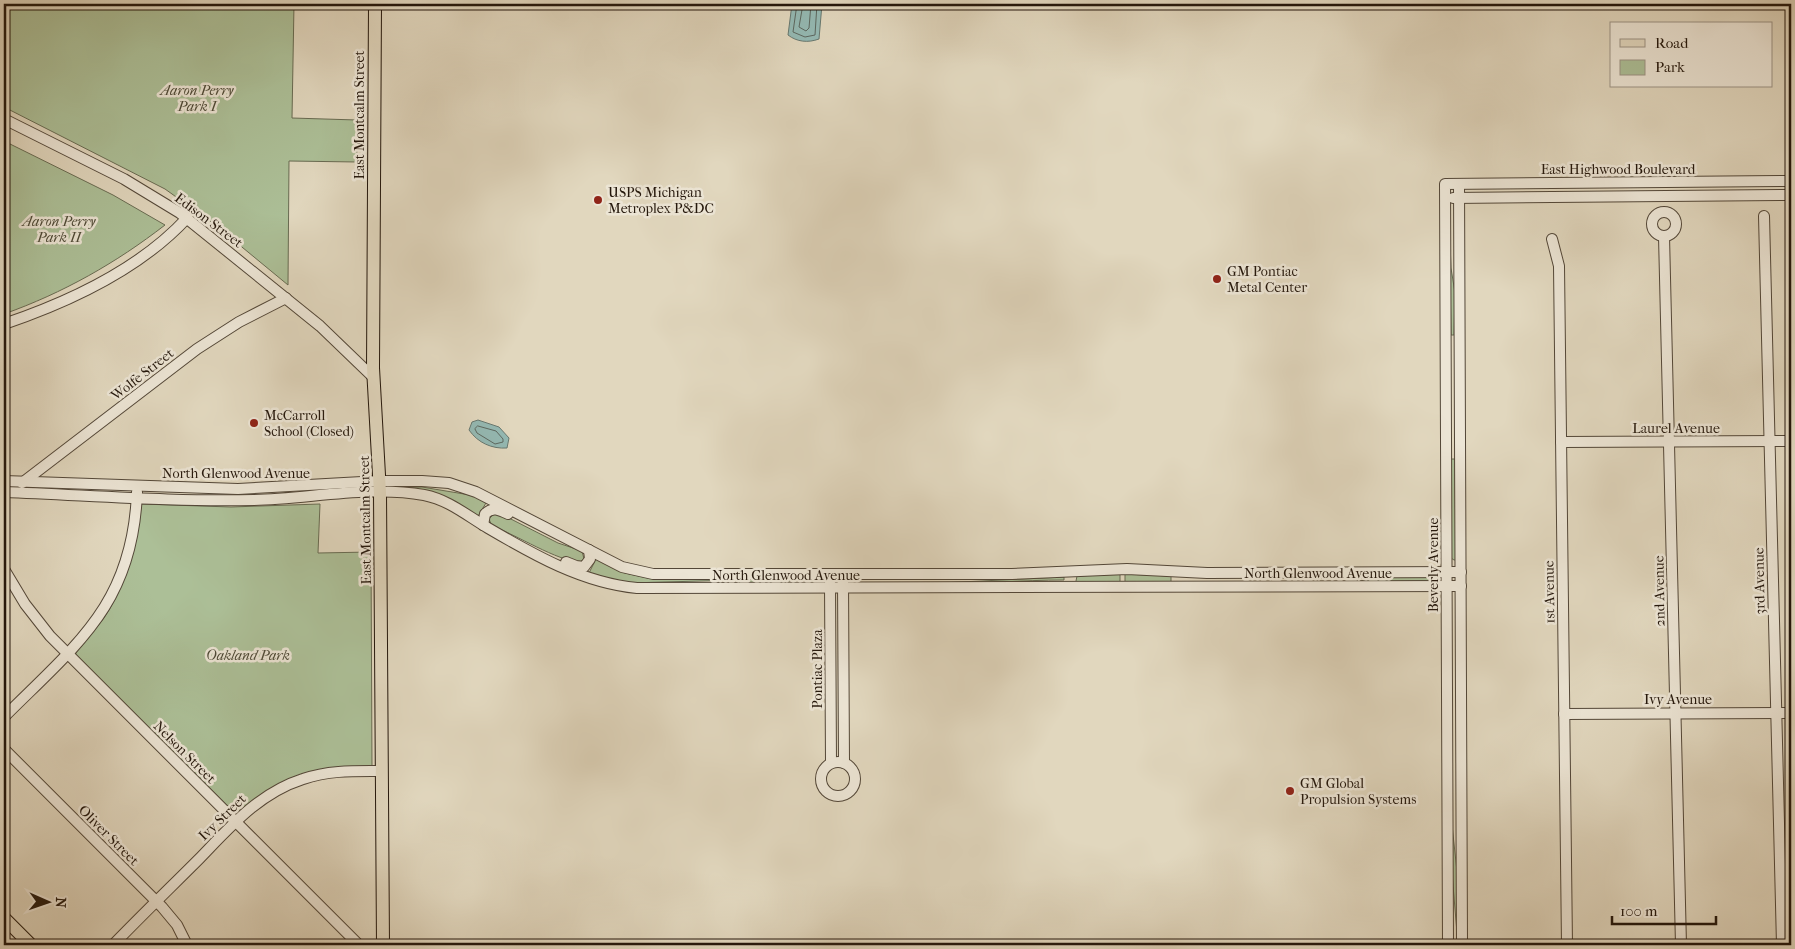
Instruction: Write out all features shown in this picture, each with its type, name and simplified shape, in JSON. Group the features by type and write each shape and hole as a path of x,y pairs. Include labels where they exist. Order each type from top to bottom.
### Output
{"main road":[{"name":"East Montcalm Street","path":"375,4 374,378 380,487 383,945"},
{"path":"4,918 31,945"}],"street":[{"name":"Edison Street","path":"4,119 128,182 188,218 330,335 374,378"},
{"name":"East Highwood Boulevard","path":"1445,184 1791,181"},
{"name":"Beverly Avenue","path":"1445,184 1448,945"},
{"name":"Beverly Avenue","path":"1459,184 1462,945"},
{"name":"East Highwood Boulevard","path":"1445,198 1791,195"},
{"name":"3rd Avenue","path":"1764,216 1782,945"},
{"path":"4,324 55,305 107,278 154,248 188,218"},
{"name":"2nd Avenue","path":"1664,236 1681,945"},
{"name":"1st Avenue","path":"1552,239 1559,266 1567,945"},
{"name":"Wolfe Street","path":"22,487 202,346 239,322 286,298"},
{"name":"Laurel Avenue","path":"1561,442 1791,441"},
{"name":"North Glenwood Avenue","path":"4,481 22,487 137,492 246,500 429,481 460,486 622,567 645,573 1012,574 1137,569 1258,573 1461,572"},
{"name":"North Glenwood Avenue","path":"4,492 22,487"},
{"name":"North Glenwood Avenue","path":"380,487 439,499 453,505 494,531 580,575 611,585 637,588 1461,586"},
{"path":"4,717 97,621 119,582 132,542 137,492"},
{"name":"North Glenwood Avenue","path":"483,525 488,511 497,510 546,534 559,534"},
{"name":"North Glenwood Avenue","path":"494,531 519,538 576,566 587,565 591,556 589,550"},
{"name":"Nelson Street","path":"4,569 29,611 67,654 359,945"},
{"name":"North Glenwood Avenue","path":"991,588 1017,582 1068,582 1071,579 1070,572"},
{"name":"North Glenwood Avenue","path":"1176,588 1176,582 1180,578 1233,579 1258,573"},
{"name":"North Glenwood Avenue","path":"637,588 662,583 737,582 741,580 742,574"},
{"name":"Pontiac Plaza","path":"830,574 831,763"},
{"name":"Pontiac Plaza","path":"843,574 844,763"},
{"name":"North Glenwood Avenue","path":"935,588 936,582 940,579 987,579 1012,574"},
{"name":"Ivy Avenue","path":"1564,714 1791,713"},
{"name":"Oliver Street","path":"4,750 156,902 174,922 188,945"},
{"path":"831,763 844,763 854,773 854,783 847,794 838,796 825,790 821,782 822,772 831,763"},
{"name":"Ivy Street","path":"113,945 236,822 266,796 302,779 334,772 382,771"}],"green space":[{"name":"Aaron Perry Park I","path":"4,4 294,4 292,118 357,120 357,162 289,161 288,285 214,224 165,189 4,107"},
{"name":"Aaron Perry Park II","path":"4,141 113,195 165,225 127,252 88,276 47,297 4,314"},
{"path":"1449,217 1451,268 1455,293 1454,335 1451,335"},
{"path":"1451,459 1455,459 1456,560 1451,558"},
{"path":"422,487 476,496 486,503 478,516 440,495 399,488"},
{"name":"Oakland Park","path":"141,504 231,507 320,504 318,553 371,552 372,766 334,769 300,776 284,782 254,801 238,814 234,814 75,655 84,641 104,618 119,591 133,549"},
{"path":"494,514 503,515 558,543 582,551 584,559 580,562 571,561 549,553 492,526 489,519"},
{"path":"596,559 625,573 648,578 737,580 628,583 589,573"},
{"path":"1120,574 1120,584 1079,584 1076,581 1077,576"},
{"path":"1125,574 1171,576 1171,582 1125,584"},
{"path":"1064,577 1064,580 940,583"},
{"path":"1384,577 1434,577 1437,581 1314,582 1361,581"},
{"path":"750,579 816,579 816,580 749,584"},
{"path":"1452,825 1458,881 1458,945 1452,873"}],"water":[{"path":"792,4 822,4 819,39 803,41 788,35"},
{"path":"478,420 499,427 509,438 507,448 491,446 481,442 473,435 469,430 472,422"}],"place":[{"name":"USPS Michigan Metroplex P&DC","path":"598,200"},
{"name":"GM Pontiac Metal Center","path":"1217,279"},
{"name":"McCarroll School (Closed)","path":"254,423"},
{"name":"GM Global Propulsion Systems","path":"1290,791"}]}
